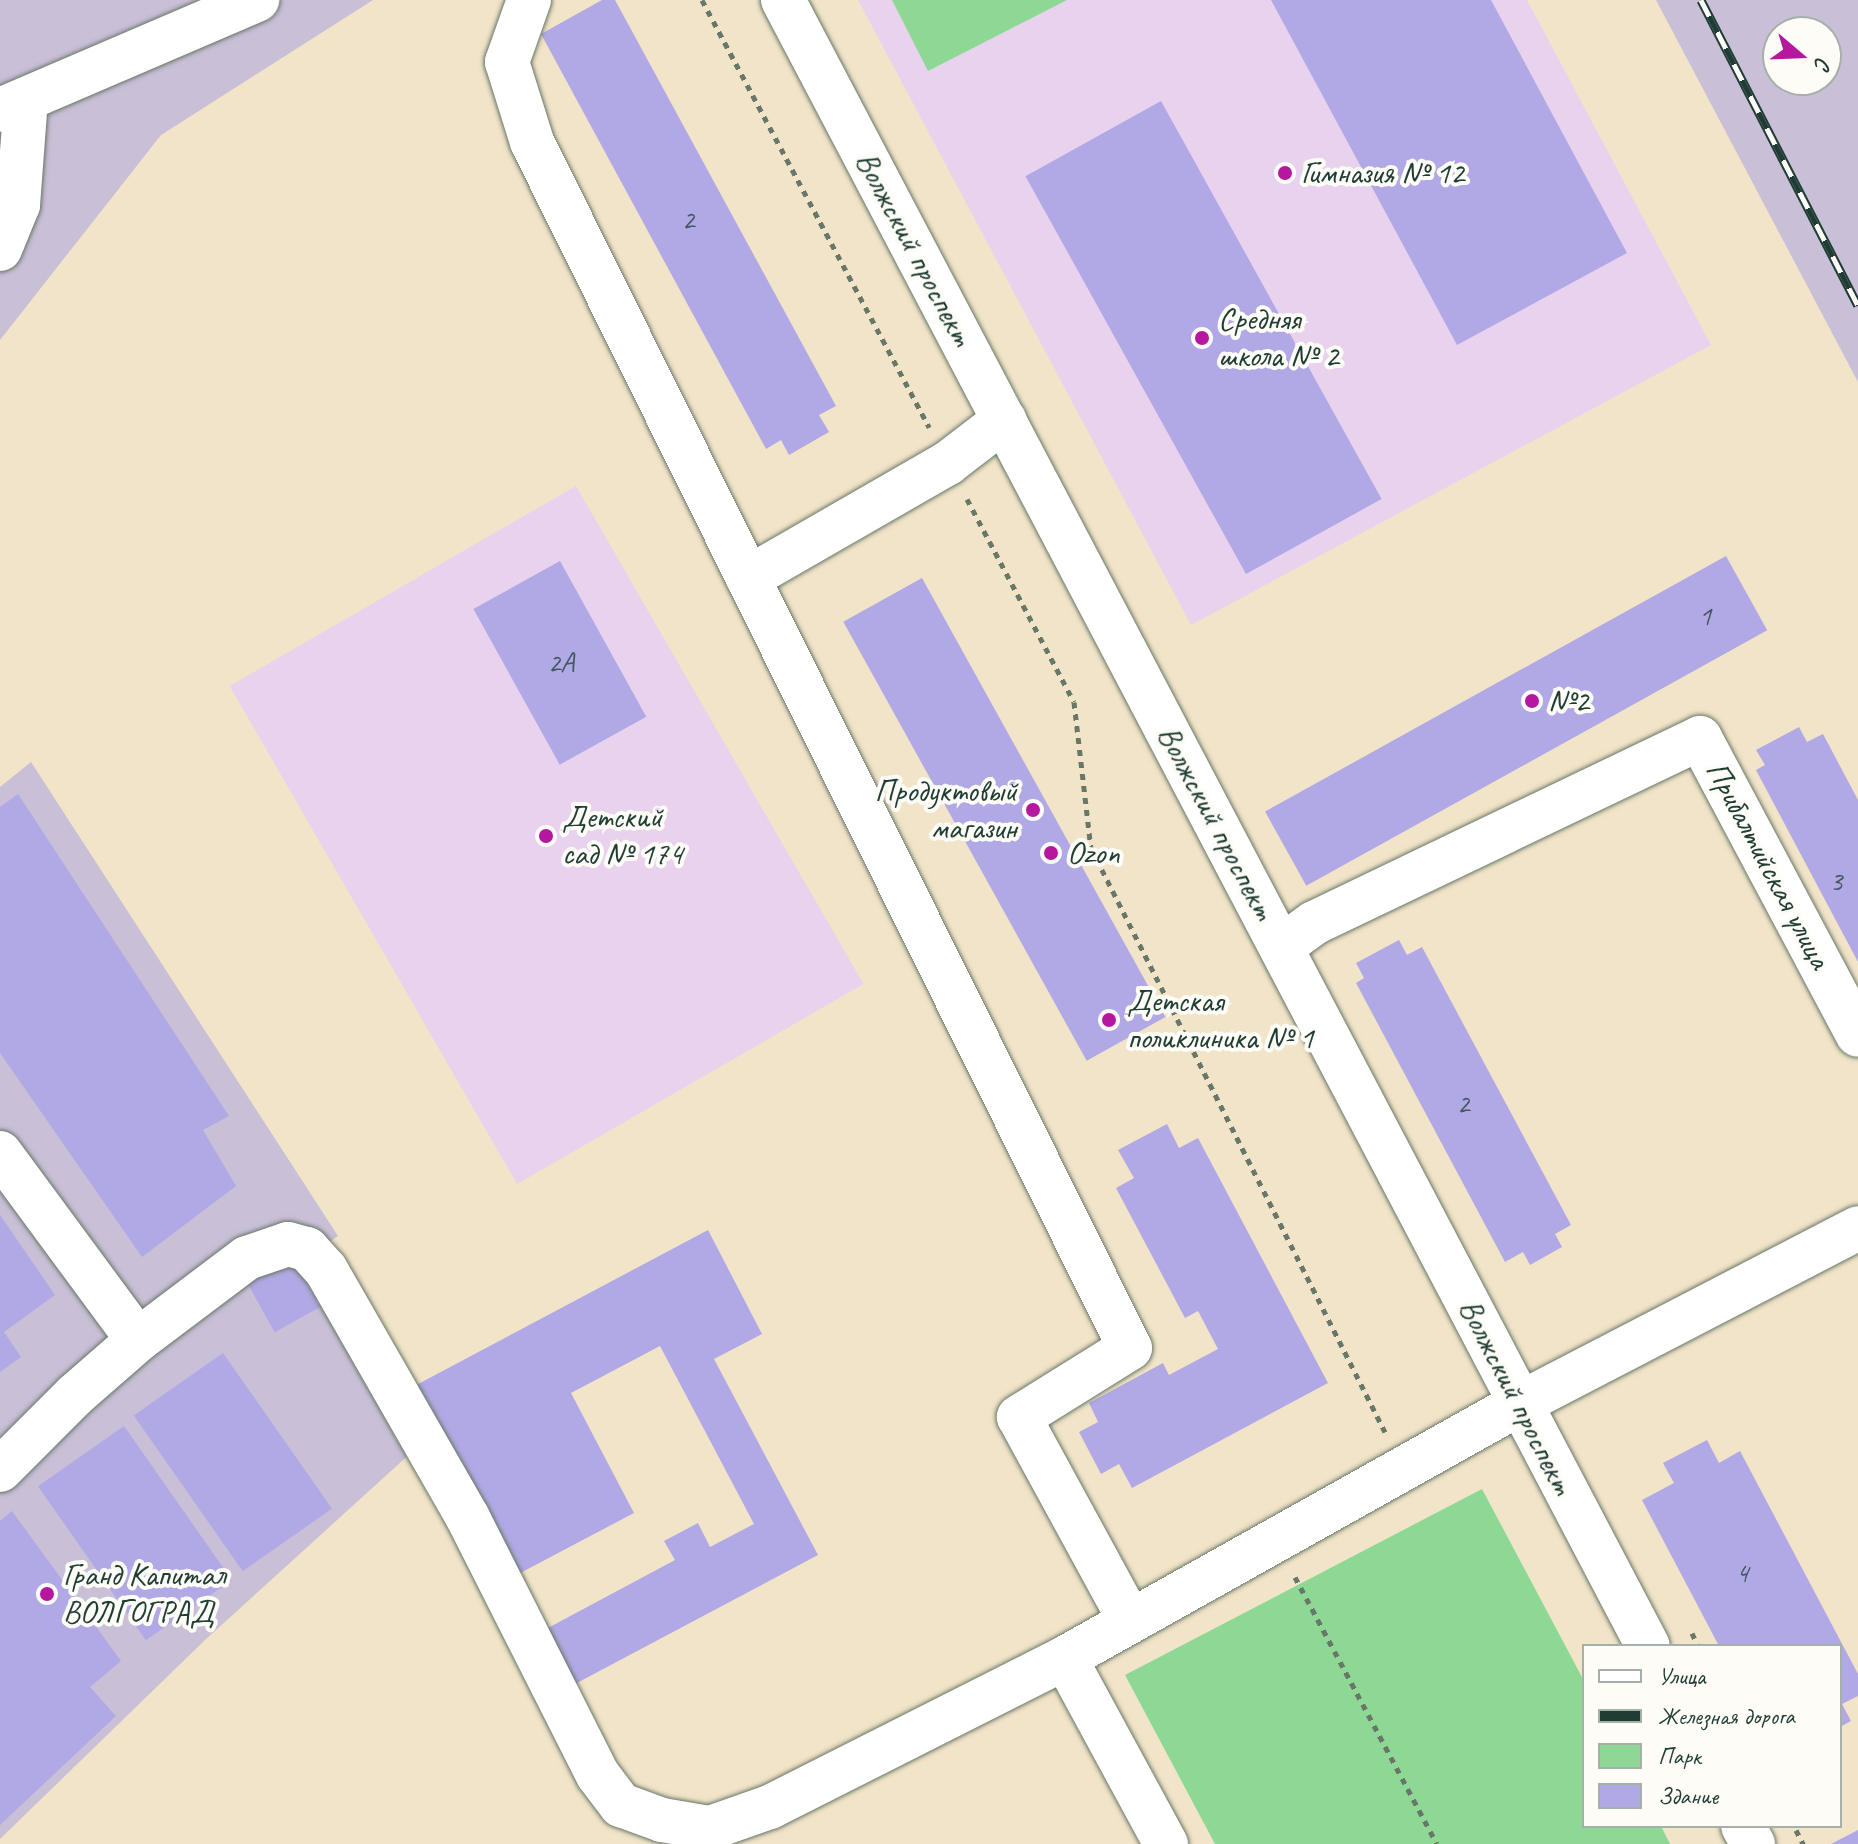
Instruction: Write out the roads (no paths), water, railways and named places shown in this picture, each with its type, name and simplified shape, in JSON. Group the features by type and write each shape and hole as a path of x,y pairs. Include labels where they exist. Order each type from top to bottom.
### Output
{"street":[{"path":"0,249 18,205 13,105 257,0"},
{"path":"529,0 507,62 532,142 1130,1348 1019,1417 1130,1621"},
{"name":"Волжский проспект","path":"783,0 1647,1644"},
{"path":"748,578 948,463 1004,420"},
{"name":"Прибалтийская улица","path":"1281,947 1314,923 1700,738 1858,1035"},
{"path":"0,1153 138,1340"},
{"path":"0,1470 75,1395 138,1340 247,1258 288,1244 307,1249 326,1270 467,1516 598,1775 621,1805 699,1836 770,1807 1065,1658 1519,1404 1858,1228"},
{"path":"1065,1658 1166,1844"}],"railway":[{"path":"1701,0 1858,305"}],"place":[{"name":"Гимназия № 12","path":"1285,173"},
{"name":"Средняя школа № 2","path":"1202,338"},
{"name":"№2","path":"1532,701"},
{"name":"Продуктовый магазин","path":"1033,810"},
{"name":"Детский сад № 174","path":"546,836"},
{"name":"Ozon","path":"1051,853"},
{"name":"Детская поликлиника № 1","path":"1109,1020"},
{"name":"Гранд Капитал ВОЛГОГРАД","path":"47,1594"}]}
